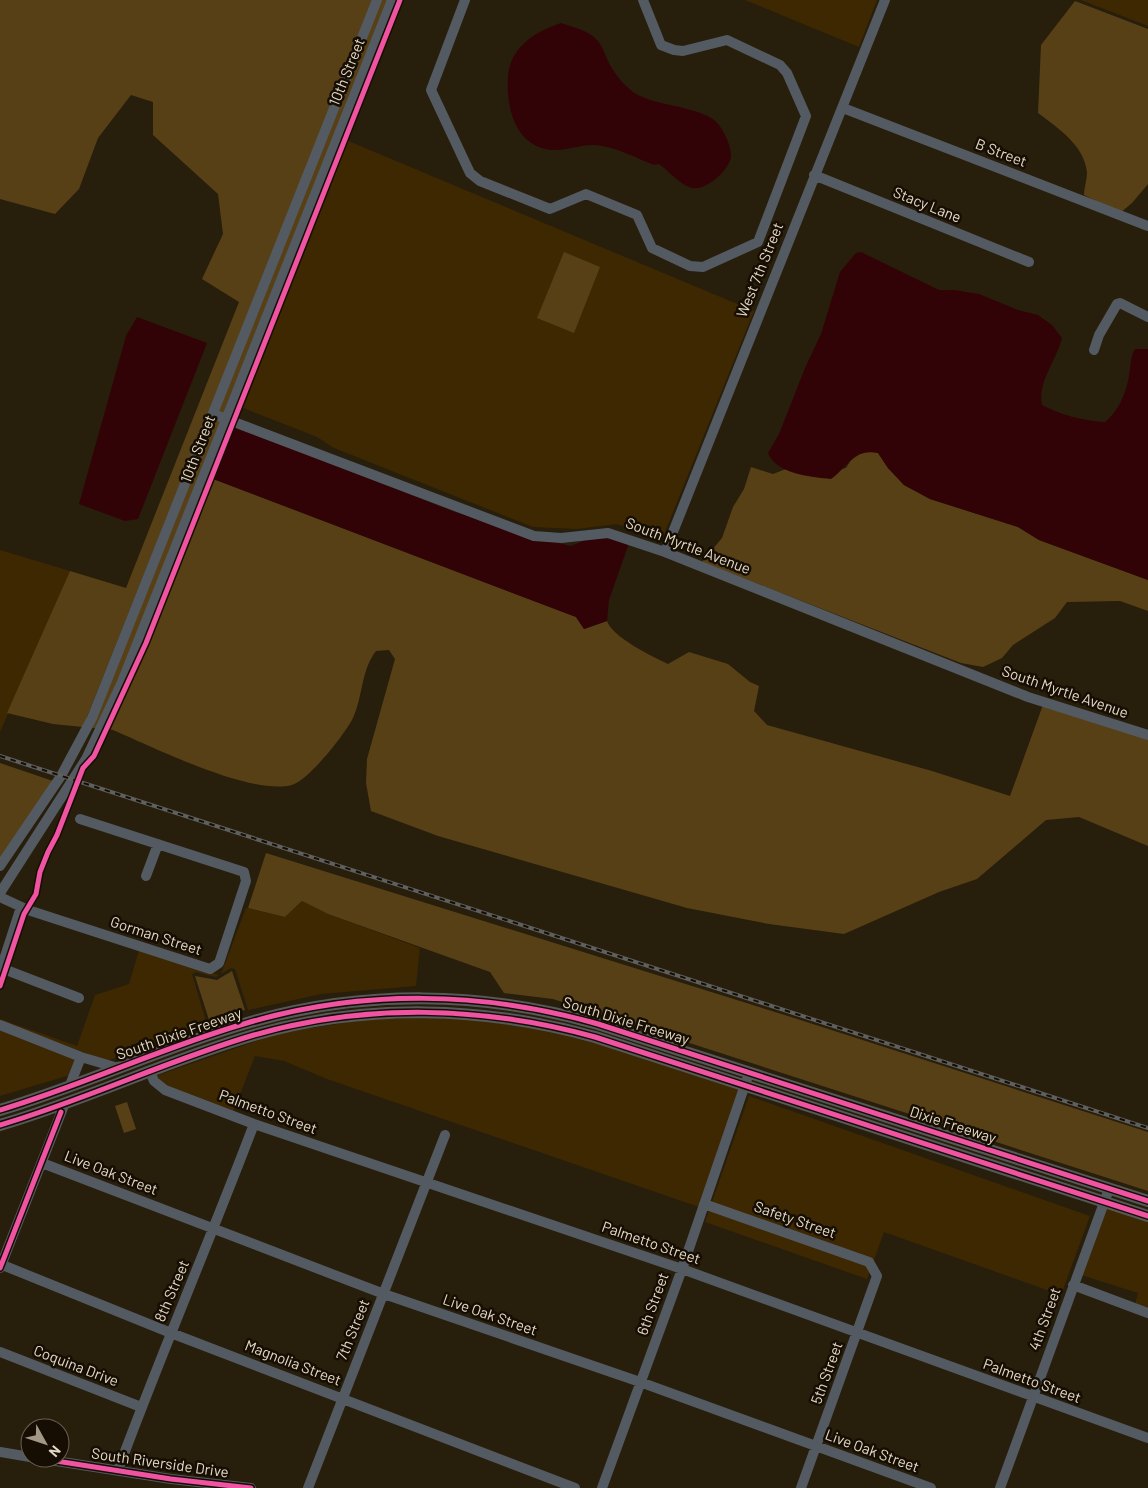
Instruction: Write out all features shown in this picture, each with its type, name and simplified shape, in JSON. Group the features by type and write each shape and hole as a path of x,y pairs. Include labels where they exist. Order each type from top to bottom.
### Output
{"main road":[{"name":"South Dixie Freeway","path":"0,1110 248,1022 298,1010 346,1002 419,997 495,1002 552,1012 624,1032 750,1072"},
{"name":"South Dixie Freeway","path":"0,1125 235,1041 301,1024 349,1016 417,1012 491,1016 554,1027 620,1045 745,1086"},
{"path":"150,1072 157,1060 172,1049"},
{"path":"126,1080 143,1059"},
{"name":"Dixie Freeway","path":"750,1072 1148,1201"},
{"name":"Dixie Freeway","path":"745,1086 1148,1216"}],"street":[{"name":"10th Street","path":"0,866 77,748 92,718 377,0"},
{"name":"10th Street","path":"0,893 89,752 122,682 392,0"},
{"path":"466,0 431,90 470,172 480,181 550,209 586,194 637,215 652,248 690,266 703,266 758,242 806,116 787,73 780,65 727,40 683,51 661,45 644,0"},
{"name":"West 7th Street","path":"665,552 885,0"},
{"name":"B Street","path":"843,108 1148,226"},
{"name":"Stacy Lane","path":"814,175 1029,262"},
{"path":"1094,350 1099,335 1117,304 1120,303 1148,317"},
{"name":"South Myrtle Avenue","path":"213,414 534,536 562,538 608,533 665,552 1028,697 1148,735"},
{"path":"77,748 89,752"},
{"path":"44,801 55,808"},
{"name":"Gorman Street","path":"0,897 21,907 210,970 215,968 219,963 246,882 244,872 80,819"},
{"path":"146,876 158,844"},
{"path":"21,907 1,970 79,998"},
{"path":"346,1002 349,1016"},
{"path":"491,1016 495,1002"},
{"path":"298,1010 301,1024"},
{"path":"0,1025 81,1057 118,1068"},
{"path":"620,1045 624,1032"},
{"path":"70,1085 81,1057"},
{"name":"Palmetto Street","path":"150,1072 154,1081 165,1090 254,1124 682,1269 1033,1398 1148,1438"},
{"name":"6th Street","path":"602,1488 682,1269 750,1072"},
{"path":"0,1266 65,1103"},
{"name":"8th Street","path":"118,1470 141,1407 214,1230 254,1124"},
{"path":"929,1145 933,1132"},
{"name":"7th Street","path":"308,1488 445,1135"},
{"name":"Live Oak Street","path":"42,1163 384,1294 640,1382 931,1488"},
{"name":"4th Street","path":"1000,1488 1109,1189"},
{"name":"Safety Street","path":"704,1204 869,1262 874,1267"},
{"name":"Magnolia Street","path":"0,1266 575,1488"},
{"name":"5th Street","path":"802,1488 877,1276 874,1267"},
{"path":"1073,1285 1148,1313"},
{"name":"Coquina Drive","path":"0,1352 141,1407"},
{"path":"0,1452 20,1455"},
{"name":"South Riverside Drive","path":"70,1463 251,1488"}],"shaded area":[{"path":"0,0 373,0 83,727 53,724 7,713 70,571 126,588 239,302 202,279 223,234 218,194 153,135 153,102 131,95 98,138 79,189 55,214 0,199"},
{"path":"381,0 388,0 223,414 218,412"},
{"path":"745,0 877,0 859,47"},
{"path":"1081,0 1148,0 1148,26"},
{"path":"1075,1 1148,29 1148,184 1132,203 1120,213 1084,195 1087,172 1081,154 1069,138 1038,113 1041,45"},
{"path":"561,23 583,31 595,38 602,47 615,73 626,86 638,95 704,114 713,119 723,132 731,152 730,162 722,173 704,186 692,188 679,181 659,164 654,165 611,148 590,145 551,150 538,147 528,141 515,123 511,112 508,88 510,65 519,48 526,42 542,31"},
{"path":"346,140 754,311 661,542 617,524 577,529 533,527 334,448 317,437 241,407"},
{"path":"564,252 600,267 574,333 537,318"},
{"path":"861,252 939,290 979,294 1018,310 1038,315 1052,325 1062,338 1042,388 1042,405 1065,415 1105,422 1118,408 1124,395 1133,352 1135,349 1148,349 1148,580 1039,540 1018,527 930,499 904,485 888,468 878,453 863,453 857,456 831,479 795,473 786,470 772,460 768,453 779,434 805,368 821,334 840,272 856,253"},
{"path":"137,317 207,343 138,519 125,521 79,504 126,336"},
{"path":"216,419 221,421 119,681 97,728 92,728"},
{"path":"228,424 455,512 550,541 571,546 588,539 609,537 629,543 609,600 607,621 584,629 576,617 208,477"},
{"path":"866,450 878,453 888,468 904,485 930,499 1018,527 1039,540 1148,580 1148,611 1120,601 1067,602 1055,618 1013,645 1002,658 983,667 961,663 702,562 722,538 733,507 744,489 751,467 773,474 786,469 813,477 846,468 853,457"},
{"path":"208,477 576,617 584,629 607,621 610,627 625,640 643,652 668,664 689,652 728,664 750,682 759,686 754,711 767,725 932,771 1010,796 1044,702 1148,735 1148,846 1079,817 1046,820 977,879 939,892 844,934 769,924 687,908 438,836 371,811 366,783 367,759 395,659 389,650 376,651 371,658 367,666 353,718 335,745 308,775 292,785 274,786 252,783 228,777 176,758 113,730 106,729 126,684"},
{"path":"0,550 70,571 0,732"},
{"path":"0,763 53,781 0,859"},
{"path":"266,853 791,1017 1148,1132 1148,1191 553,999 504,993 490,972 328,914 302,901 285,917 248,908"},
{"path":"302,901 328,914 420,948 416,986 321,994 248,1010 235,969 231,968 221,974 246,908 285,917"},
{"path":"139,950 219,975 216,977 196,972 192,974 206,1021 209,1024 107,1061 0,1021 0,1019 77,1046 95,995 129,984"},
{"path":"232,971 245,1010 209,1020 195,976 217,980"},
{"path":"369,1019 488,1020 562,1034 613,1047 740,1088 699,1207 327,1079 284,1061 255,1056 233,1112 167,1087 156,1076 280,1033"},
{"path":"0,1029 76,1059 70,1075 0,1096"},
{"path":"749,1096 1090,1216 1061,1295 884,1232 867,1279 705,1222"},
{"path":"127,1102 136,1129 124,1133 115,1106"},
{"path":"1107,1208 1148,1221 1148,1310 1135,1305 1138,1293 1081,1275"}],"railway":[{"path":"0,756 1148,1128"}],"cycle path":[{"path":"0,986 24,914 36,894 40,872 57,835 83,768 94,756 146,643 400,0"},
{"path":"0,1110 216,1033 291,1012 335,1004 379,1000 423,998 467,1000 555,1013 598,1024 1148,1201"},
{"path":"0,1125 64,1104 222,1045 296,1025 339,1017 382,1013 467,1014 510,1019 595,1037 1148,1216"},
{"path":"0,1268 61,1112"},
{"path":"70,1463 171,1479 251,1488"}]}
